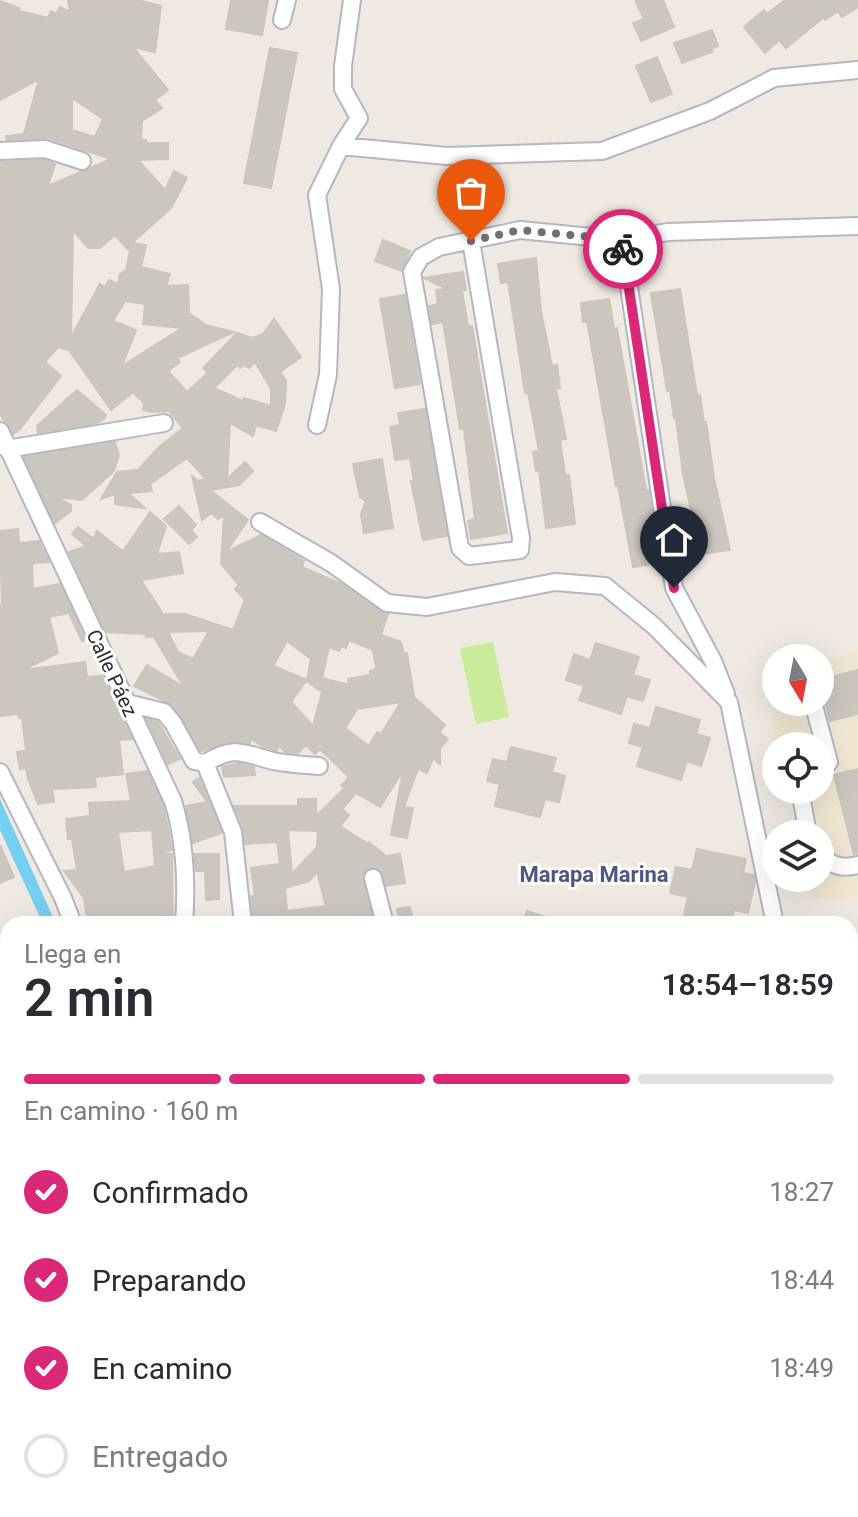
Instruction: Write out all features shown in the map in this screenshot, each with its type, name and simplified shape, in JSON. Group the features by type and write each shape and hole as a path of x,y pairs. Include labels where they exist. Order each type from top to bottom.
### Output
{"street":[{"path":"282,20 287,0"},
{"path":"317,425 328,375 331,289 317,195 359,118 343,89 352,0"},
{"path":"341,146 447,156 602,151 710,111 774,78 858,70"},
{"path":"0,151 45,149 82,161"},
{"path":"471,241 521,538 520,550 469,556 460,548 412,272 421,257 439,247 520,230 622,240 668,232 858,226"},
{"path":"622,240 674,588 713,661 729,702 762,829"},
{"path":"7,449 164,423"},
{"name":"Calle Páez","path":"0,431 173,801 180,824 184,916"},
{"path":"260,522 331,563 387,603 427,607 555,582 605,586 654,626 729,702"},
{"path":"127,703 164,712 194,761 205,763 220,754 248,752 271,760 319,766"},
{"path":"205,763 233,832 242,916"},
{"path":"0,772 70,916"},
{"path":"834,865 847,868 858,865"},
{"path":"373,878 383,916"},
{"path":"772,892 774,916"}],"shaded area":[{"path":"858,650 858,900 811,899 810,892 834,892 834,820 794,820 791,804 834,804 834,732 774,732 771,719 773,716 834,716 834,658"}],"green space":[{"path":"493,642 509,717 476,724 460,648"}],"water":[{"path":"0,799 52,916 39,916 0,830"}],"building":[{"path":"68,0 138,0 161,6 155,52 133,47 168,90 155,100 162,108 142,121 141,140 146,140 146,143 168,143 168,159 138,160 165,190 174,171 187,178 171,208 132,243 146,245 141,267 170,274 166,286 188,285 189,313 206,325 234,332 177,358 180,362 168,371 187,392 208,373 203,368 237,333 252,338 263,334 274,319 301,357 280,372 286,381 285,404 276,431 256,425 253,436 230,423 227,479 245,462 253,471 239,485 210,490 248,520 226,552 261,535 304,561 302,567 341,584 388,614 381,635 401,642 404,654 407,653 414,697 445,725 439,732 448,739 440,749 440,764 433,758 427,773 418,769 404,807 413,808 407,838 391,835 403,771 380,807 356,793 342,809 349,815 340,826 369,842 386,856 400,854 405,883 386,886 381,871 375,867 363,874 372,916 253,916 251,896 255,896 251,868 280,864 277,842 245,844 243,826 234,806 298,806 298,799 316,799 316,816 345,788 341,786 349,777 320,749 315,754 306,745 298,753 291,753 277,745 277,751 262,746 251,739 250,743 230,742 201,751 173,705 134,686 147,665 184,687 154,637 106,632 69,552 86,546 72,534 78,527 94,539 97,531 124,550 150,512 166,526 157,554 179,552 183,573 141,580 163,614 185,614 233,630 245,600 235,589 239,585 221,564 224,515 218,519 211,513 202,520 192,476 198,481 206,479 187,458 150,484 152,491 128,493 145,508 115,504 115,494 101,499 117,472 138,470 159,447 183,428 169,411 143,410 144,403 133,392 111,410 69,350 58,347 45,362 61,376 20,429 13,434 0,414 0,162 44,160 55,164 48,186 111,159 48,138 7,140 6,136 24,134 39,79 0,100 0,1 19,8 19,11 48,18 51,11 56,14 60,7 70,12","holes":["72,98 103,119 95,137 72,130","73,230 88,248 100,248 115,235 130,252 126,270 120,274 118,284 109,280 105,287 100,284 71,337","125,301 145,304 143,324 182,328 122,366 136,330 113,321","255,362 271,389 271,406 244,398 243,401 214,388 237,365 240,368 244,365 249,368","209,631 193,659 178,652 168,632","349,640 373,650 376,669 370,671 370,675 348,679 349,685 322,678 329,647 339,651 341,646 346,648","287,641 311,659 307,680 273,666","306,681 322,692 313,726 291,702","401,702 381,734 377,732 369,746 345,728 357,709","288,830 318,831 317,847 292,874","317,872 326,906 287,911 285,888 309,881"]},
{"path":"231,0 268,0 262,35 226,29"},
{"path":"635,0 663,0 674,27 641,41 633,23 644,19"},
{"path":"785,0 858,0 858,7 842,17 838,11 825,20 824,17 786,48 779,40 765,53 744,27 764,10 767,14"},
{"path":"712,30 718,46 711,49 712,52 682,63 674,43"},
{"path":"270,48 297,53 271,188 244,183"},
{"path":"657,57 672,94 651,102 636,66"},
{"path":"383,240 410,251 402,271 375,261"},
{"path":"536,258 541,311 552,366 557,365 560,388 556,389 566,439 560,440 565,475 569,475 575,524 546,528 539,470 536,471 533,452 539,451 533,418 528,393 525,393 508,282 501,283 498,264"},
{"path":"463,272 466,290 462,291 468,326 472,326 507,533 471,539 468,521 475,519 464,429 460,429 443,322 432,324 429,306 438,304 436,290 447,289 424,278"},
{"path":"680,289 697,396 700,395 706,422 714,478 730,550 701,554 683,474 676,418 670,391 667,391 651,293"},
{"path":"405,295 420,384 395,388 380,299"},
{"path":"609,299 648,490 659,563 633,567 587,321 583,322 581,303"},
{"path":"77,390 106,415 104,419 97,423 38,433 37,426"},
{"path":"425,409 447,536 423,540 411,481 414,481 410,458 395,460 390,427 400,425 398,413"},
{"path":"115,442 119,455 114,471 82,500 56,497 71,505 71,511 55,523 24,457"},
{"path":"382,459 393,528 364,533 361,514 366,501 360,497 353,464"},
{"path":"179,506 196,525 191,530 197,537 189,544 164,519"},
{"path":"18,529 19,543 39,541 49,562 32,563 33,589 60,584 85,640 82,641 69,613 49,617 58,653 23,670 85,662 87,677 102,676 132,739 119,740 123,774 95,777 96,787 52,789 54,802 38,804 26,768 20,769 17,752 26,751 22,718 18,714 0,716 0,531"},
{"path":"596,643 639,657 633,675 650,680 643,701 627,696 621,714 579,700 584,686 566,680 574,654 590,660"},
{"path":"858,670 858,714 830,721 829,716 834,716 834,676"},
{"path":"656,707 700,720 696,734 710,738 701,766 687,761 681,780 637,766 643,747 629,743 634,724 650,728"},
{"path":"147,719 158,722 180,759 168,764"},
{"path":"511,747 556,758 552,772 565,776 559,802 545,799 540,817 495,806 500,784 487,781 493,759 507,762"},
{"path":"238,763 254,767 255,775 224,777 222,767"},
{"path":"858,769 858,854 854,854 834,775"},
{"path":"147,771 163,805 172,850 159,854 172,854 173,916 87,916 84,898 64,871 77,870 66,819 90,816 89,803 131,801 126,774","holes":["152,830 155,866 124,872 118,832"]},
{"path":"199,778 222,833 193,843 186,806 207,802 193,782"},
{"path":"0,845 14,877 0,883"},
{"path":"697,849 746,859 743,873 754,875 755,881 748,913 734,910 733,916 684,916 688,897 670,893 676,867 692,870"},
{"path":"194,854 219,854 219,899 206,900 205,871 196,871"},
{"path":"410,907 412,916 398,916 397,909"},
{"path":"527,911 542,916 525,916"}],"way so far":[{"path":"471,241 520,230 622,240 623,249"}],"district":[{"name":"Marapa Marina","path":"594,874"}],"route":[{"path":"623,249 674,588"}]}
